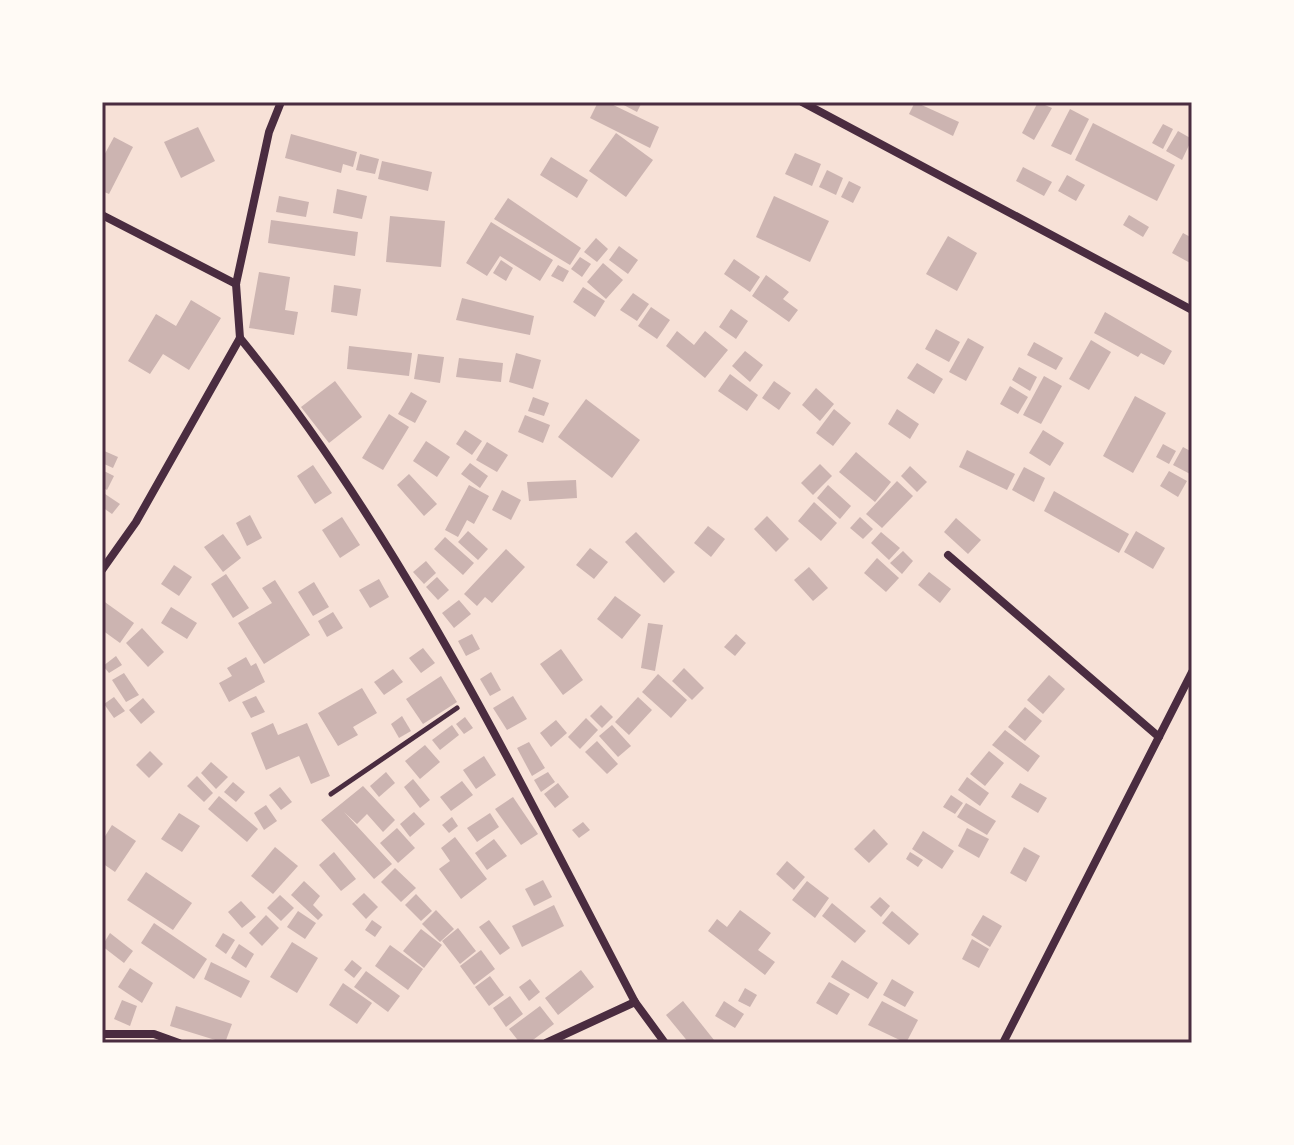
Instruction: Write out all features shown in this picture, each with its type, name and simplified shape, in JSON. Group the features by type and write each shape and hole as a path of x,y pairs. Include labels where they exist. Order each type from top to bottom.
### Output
{"street":[{"path":"281,102 269,132 236,284 240,338 332,464 475,696 635,1002 665,1043"},
{"path":"802,102 1192,310"},
{"path":"102,215 236,284"},
{"path":"102,570 136,522 240,338"},
{"path":"948,555 1159,737"},
{"path":"1003,1043 1192,672"},
{"path":"546,1043 635,1002"},
{"path":"102,1034 154,1034 179,1043"}],"path":[{"path":"331,794 475,696"}],"building":[{"path":"598,102 607,102 659,127 650,148 590,118"},
{"path":"618,102 642,102 637,112"},
{"path":"915,102 959,122 953,136 909,114"},
{"path":"1038,102 1052,108 1034,140 1022,133"},
{"path":"1070,109 1089,119 1071,155 1051,146"},
{"path":"1093,123 1175,165 1157,201 1075,160"},
{"path":"1163,124 1173,129 1163,149 1152,143"},
{"path":"198,127 215,161 181,178 164,142"},
{"path":"1178,131 1192,139 1182,160 1166,151"},
{"path":"616,133 653,160 626,197 589,171"},
{"path":"291,134 357,152 353,167 343,164 341,173 285,158"},
{"path":"114,137 133,147 109,194 102,191 102,159"},
{"path":"795,153 821,164 812,186 785,174"},
{"path":"360,154 379,159 375,174 356,170"},
{"path":"551,157 588,180 577,198 540,175"},
{"path":"382,161 432,172 428,191 378,179"},
{"path":"1023,167 1052,182 1044,196 1016,181"},
{"path":"827,170 843,178 836,195 819,187"},
{"path":"1067,175 1085,185 1076,201 1058,191"},
{"path":"849,181 861,187 853,203 841,197"},
{"path":"337,189 367,196 362,219 333,213"},
{"path":"279,196 309,202 306,217 276,212"},
{"path":"774,196 829,221 810,262 756,237"},
{"path":"508,198 581,248 570,265 494,219"},
{"path":"1129,215 1149,227 1143,237 1123,225"},
{"path":"390,216 445,221 441,267 386,262"},
{"path":"271,220 358,232 355,256 268,243"},
{"path":"491,222 553,260 540,281 500,256 487,276 466,263"},
{"path":"1183,233 1192,238 1192,264 1172,253"},
{"path":"948,236 977,253 957,291 926,274"},
{"path":"596,238 608,249 597,262 584,252"},
{"path":"619,246 638,260 628,274 609,260"},
{"path":"580,257 591,264 582,277 571,269"},
{"path":"734,259 760,277 750,292 724,274"},
{"path":"501,260 513,268 506,281 493,273"},
{"path":"603,263 623,280 606,299 587,282"},
{"path":"558,265 569,271 563,282 551,276"},
{"path":"259,272 290,277 285,310 298,312 294,335 249,328"},
{"path":"766,275 789,292 783,299 798,310 789,322 752,296"},
{"path":"334,285 361,289 357,316 331,312"},
{"path":"583,287 605,301 595,317 573,302"},
{"path":"633,293 649,304 637,321 620,310"},
{"path":"462,298 534,316 530,335 456,320"},
{"path":"191,300 221,318 189,370 163,354 150,374 128,361 156,314 176,326"},
{"path":"651,307 670,320 657,339 638,326"},
{"path":"731,309 748,321 736,339 719,327"},
{"path":"1105,312 1172,351 1164,365 1141,353 1138,357 1094,333"},
{"path":"936,329 960,342 949,362 925,349"},
{"path":"677,331 694,345 705,331 728,350 705,378 666,346"},
{"path":"968,338 984,347 966,381 949,372"},
{"path":"1091,340 1111,352 1089,390 1069,379"},
{"path":"1034,342 1063,358 1056,370 1027,355"},
{"path":"349,346 412,353 409,376 347,369"},
{"path":"745,351 763,365 750,382 732,366"},
{"path":"516,353 541,360 533,389 509,382"},
{"path":"418,354 444,357 440,383 414,379"},
{"path":"459,358 503,363 501,382 456,377"},
{"path":"917,363 943,379 934,394 907,378"},
{"path":"1019,367 1037,377 1030,391 1012,380"},
{"path":"730,374 758,395 747,411 718,391"},
{"path":"1044,376 1062,386 1041,424 1023,415"},
{"path":"335,381 362,417 329,443 301,407"},
{"path":"774,381 791,393 779,410 762,398"},
{"path":"1010,386 1028,397 1018,414 1000,404"},
{"path":"816,388 834,404 820,421 802,405"},
{"path":"411,392 427,401 415,423 398,414"},
{"path":"1135,396 1166,413 1133,473 1103,456"},
{"path":"533,397 549,403 544,416 528,411"},
{"path":"586,399 640,440 612,478 558,437"},
{"path":"834,409 851,423 833,446 816,433"},
{"path":"897,409 919,424 910,439 888,424"},
{"path":"389,414 409,427 383,470 362,458"},
{"path":"525,415 550,425 543,443 518,432"},
{"path":"465,430 482,441 472,455 456,444"},
{"path":"1043,430 1064,443 1050,466 1029,453"},
{"path":"426,441 450,457 437,477 413,461"},
{"path":"487,442 508,455 497,472 476,460"},
{"path":"1163,444 1176,451 1169,464 1156,457"},
{"path":"1183,447 1192,452 1192,475 1173,465"},
{"path":"102,450 118,457 113,468 102,463"},
{"path":"967,450 1015,474 1007,490 959,467"},
{"path":"856,452 891,482 875,502 839,472"},
{"path":"470,463 488,476 480,488 461,474"},
{"path":"820,464 832,476 813,495 801,483"},
{"path":"313,465 332,493 315,504 297,476"},
{"path":"910,466 927,482 917,492 901,476"},
{"path":"1024,467 1045,478 1034,502 1012,490"},
{"path":"102,470 114,476 107,490 102,487"},
{"path":"1169,471 1187,481 1178,497 1160,486"},
{"path":"409,474 437,504 424,516 397,485"},
{"path":"576,480 577,498 529,501 527,482"},
{"path":"897,481 913,496 882,528 866,514"},
{"path":"469,485 489,496 474,524 467,520 458,537 445,530"},
{"path":"828,485 851,506 840,519 817,498"},
{"path":"502,490 521,500 511,520 492,510"},
{"path":"1054,491 1129,534 1119,553 1044,511"},
{"path":"102,492 120,504 112,514 102,507"},
{"path":"814,502 837,523 821,541 798,521"},
{"path":"250,515 262,538 247,546 236,523"},
{"path":"767,516 789,539 776,552 754,529"},
{"path":"342,517 360,545 340,558 322,530"},
{"path":"860,517 873,529 863,539 850,528"},
{"path":"956,518 981,540 968,554 944,532"},
{"path":"708,526 725,539 711,557 694,543"},
{"path":"468,531 488,549 478,560 458,542"},
{"path":"1136,531 1165,548 1153,569 1124,552"},
{"path":"636,532 675,572 664,583 625,542"},
{"path":"881,532 900,548 889,560 871,543"},
{"path":"223,534 241,558 223,572 204,547"},
{"path":"445,537 474,563 463,575 434,549"},
{"path":"590,548 608,562 594,579 576,565"},
{"path":"506,549 525,567 492,603 485,597 477,606 464,594"},
{"path":"903,551 913,561 902,574 890,563"},
{"path":"877,558 899,578 886,592 864,573"},
{"path":"426,561 436,573 424,584 413,572"},
{"path":"174,565 192,577 179,596 161,584"},
{"path":"809,567 828,588 813,601 794,580"},
{"path":"929,572 951,589 940,603 918,585"},
{"path":"226,574 249,608 233,618 211,584"},
{"path":"437,577 449,590 438,600 426,587"},
{"path":"379,579 389,597 370,608 359,590"},
{"path":"275,580 310,635 264,664 238,623 272,603 262,588"},
{"path":"314,582 329,607 313,616 298,592"},
{"path":"615,596 641,615 622,639 597,619"},
{"path":"102,600 134,623 120,643 102,630"},
{"path":"459,600 471,614 454,628 442,613"},
{"path":"171,607 197,623 187,639 161,623"},
{"path":"333,612 343,628 327,637 318,621"},
{"path":"648,623 663,625 655,671 641,668"},
{"path":"142,628 164,652 148,667 126,643"},
{"path":"472,634 480,649 466,656 458,641"},
{"path":"736,634 746,643 735,656 724,647"},
{"path":"423,648 435,663 421,673 409,658"},
{"path":"561,649 583,680 563,695 540,664"},
{"path":"116,656 122,665 109,673 103,666"},
{"path":"246,657 251,666 256,663 265,682 229,702 219,683 232,676 227,668"},
{"path":"684,668 704,688 692,700 672,681"},
{"path":"393,669 403,682 384,695 374,682"},
{"path":"491,672 501,690 490,696 480,679"},
{"path":"124,673 139,695 126,702 112,680"},
{"path":"658,674 687,700 671,718 642,692"},
{"path":"1049,675 1065,689 1043,714 1027,700"},
{"path":"441,676 457,702 423,724 406,699"},
{"path":"362,688 377,713 353,727 358,735 338,746 318,713"},
{"path":"256,696 265,712 251,718 242,702"},
{"path":"513,696 527,719 507,730 493,708"},
{"path":"114,697 125,711 114,718 104,704"},
{"path":"638,697 652,710 629,735 615,722"},
{"path":"143,698 155,712 141,724 129,710"},
{"path":"601,705 613,717 602,728 590,716"},
{"path":"1025,707 1042,721 1025,741 1008,727"},
{"path":"402,716 411,731 399,738 391,724"},
{"path":"465,717 473,728 464,734 456,724"},
{"path":"586,718 598,730 580,749 568,737"},
{"path":"556,720 567,733 551,747 540,733"},
{"path":"273,723 278,735 307,723 330,776 311,784 299,756 266,770 251,733"},
{"path":"452,725 459,735 440,750 432,740"},
{"path":"612,725 631,746 618,757 599,736"},
{"path":"1005,730 1040,756 1028,772 992,745"},
{"path":"597,741 618,764 607,774 585,752"},
{"path":"529,742 545,768 532,776 517,748"},
{"path":"425,745 440,762 420,779 405,761"},
{"path":"150,751 163,764 149,778 136,765"},
{"path":"989,751 1004,763 985,786 970,774"},
{"path":"484,756 496,775 476,789 463,770"},
{"path":"211,762 228,777 216,789 201,773"},
{"path":"386,772 395,783 379,797 370,786"},
{"path":"548,772 555,782 541,792 534,780"},
{"path":"197,776 213,793 204,802 187,786"},
{"path":"967,777 989,793 980,806 958,790"},
{"path":"413,779 430,800 420,808 404,787"},
{"path":"462,781 473,795 451,811 440,797"},
{"path":"233,782 245,792 236,802 224,792"},
{"path":"558,783 569,797 555,808 544,794"},
{"path":"1020,783 1047,798 1038,813 1011,797"},
{"path":"363,786 395,820 383,832 367,814 357,824 344,812 392,864 374,879 321,820"},
{"path":"280,787 292,802 281,810 269,795"},
{"path":"951,795 963,803 955,814 943,807"},
{"path":"219,796 258,829 247,842 208,809"},
{"path":"513,797 538,834 521,845 495,809"},
{"path":"966,803 996,821 987,835 957,817"},
{"path":"266,805 277,821 264,830 254,813"},
{"path":"414,812 425,824 410,837 400,824"},
{"path":"179,813 200,826 182,852 161,839"},
{"path":"490,813 499,827 477,842 467,828"},
{"path":"452,817 458,826 449,833 442,825"},
{"path":"583,822 590,830 579,838 572,830"},
{"path":"112,825 136,841 115,872 102,863 102,841"},
{"path":"397,828 415,848 398,863 380,843"},
{"path":"967,828 989,839 979,858 958,846"},
{"path":"874,829 888,844 869,863 854,849"},
{"path":"923,831 954,851 942,869 912,849"},
{"path":"455,837 487,879 461,899 439,869 450,861 441,848"},
{"path":"494,839 507,856 487,870 475,853"},
{"path":"275,847 298,866 273,894 251,876"},
{"path":"1024,847 1040,856 1026,882 1010,873"},
{"path":"334,852 356,879 341,891 319,865"},
{"path":"910,852 923,860 918,867 906,859"},
{"path":"787,861 805,877 794,890 776,874"},
{"path":"395,868 416,888 401,902 381,882"},
{"path":"146,872 192,903 173,930 127,900"},
{"path":"543,880 552,897 534,906 525,889"},
{"path":"304,881 320,896 313,905 323,915 318,920 291,895"},
{"path":"807,881 829,898 815,918 792,900"},
{"path":"364,893 378,907 366,919 352,904"},
{"path":"416,894 432,911 421,921 405,905"},
{"path":"280,895 294,908 281,921 267,908"},
{"path":"880,897 890,906 881,917 870,907"},
{"path":"241,901 256,917 242,928 228,912"},
{"path":"832,903 866,931 855,943 822,916"},
{"path":"554,905 564,926 522,947 512,926"},
{"path":"436,910 454,929 440,942 422,924"},
{"path":"740,910 771,933 758,950 775,962 765,975 708,931 717,919 727,927"},
{"path":"298,911 316,923 305,939 287,927"},
{"path":"892,911 919,934 909,945 882,923"},
{"path":"266,915 279,928 262,946 249,933"},
{"path":"983,915 1002,926 990,947 971,935"},
{"path":"372,920 382,927 375,937 365,930"},
{"path":"489,920 510,948 500,955 479,927"},
{"path":"154,923 207,959 194,979 141,943"},
{"path":"458,928 476,951 460,964 442,941"},
{"path":"421,929 442,945 424,968 403,951"},
{"path":"110,933 133,951 124,963 102,946"},
{"path":"223,933 235,940 226,954 215,946"},
{"path":"972,939 989,949 979,968 962,959"},
{"path":"292,942 318,958 297,993 270,977"},
{"path":"239,944 254,954 246,968 231,958"},
{"path":"390,945 423,969 408,990 375,966"},
{"path":"481,950 495,969 474,985 460,966"},
{"path":"352,960 362,968 354,978 344,970"},
{"path":"842,960 878,983 868,999 831,977"},
{"path":"211,962 250,981 241,998 204,979"},
{"path":"130,968 153,983 142,1003 118,987"},
{"path":"581,970 594,987 558,1015 545,998"},
{"path":"366,971 400,996 388,1012 354,987"},
{"path":"490,976 504,995 489,1006 475,987"},
{"path":"530,979 540,992 529,1001 519,987"},
{"path":"892,979 914,992 905,1007 883,995"},
{"path":"829,982 850,994 837,1015 816,1003"},
{"path":"343,983 372,1003 357,1024 329,1005"},
{"path":"745,988 757,995 750,1007 738,1001"},
{"path":"510,996 523,1014 506,1027 493,1008"},
{"path":"122,1000 137,1006 130,1026 114,1019"},
{"path":"683,1001 714,1040 710,1043 689,1043 666,1015"},
{"path":"724,1001 744,1014 735,1028 715,1016"},
{"path":"882,1001 918,1020 906,1043 868,1025"},
{"path":"176,1006 232,1024 225,1043 170,1026"},
{"path":"540,1006 554,1024 529,1043 520,1043 509,1029"}]}
